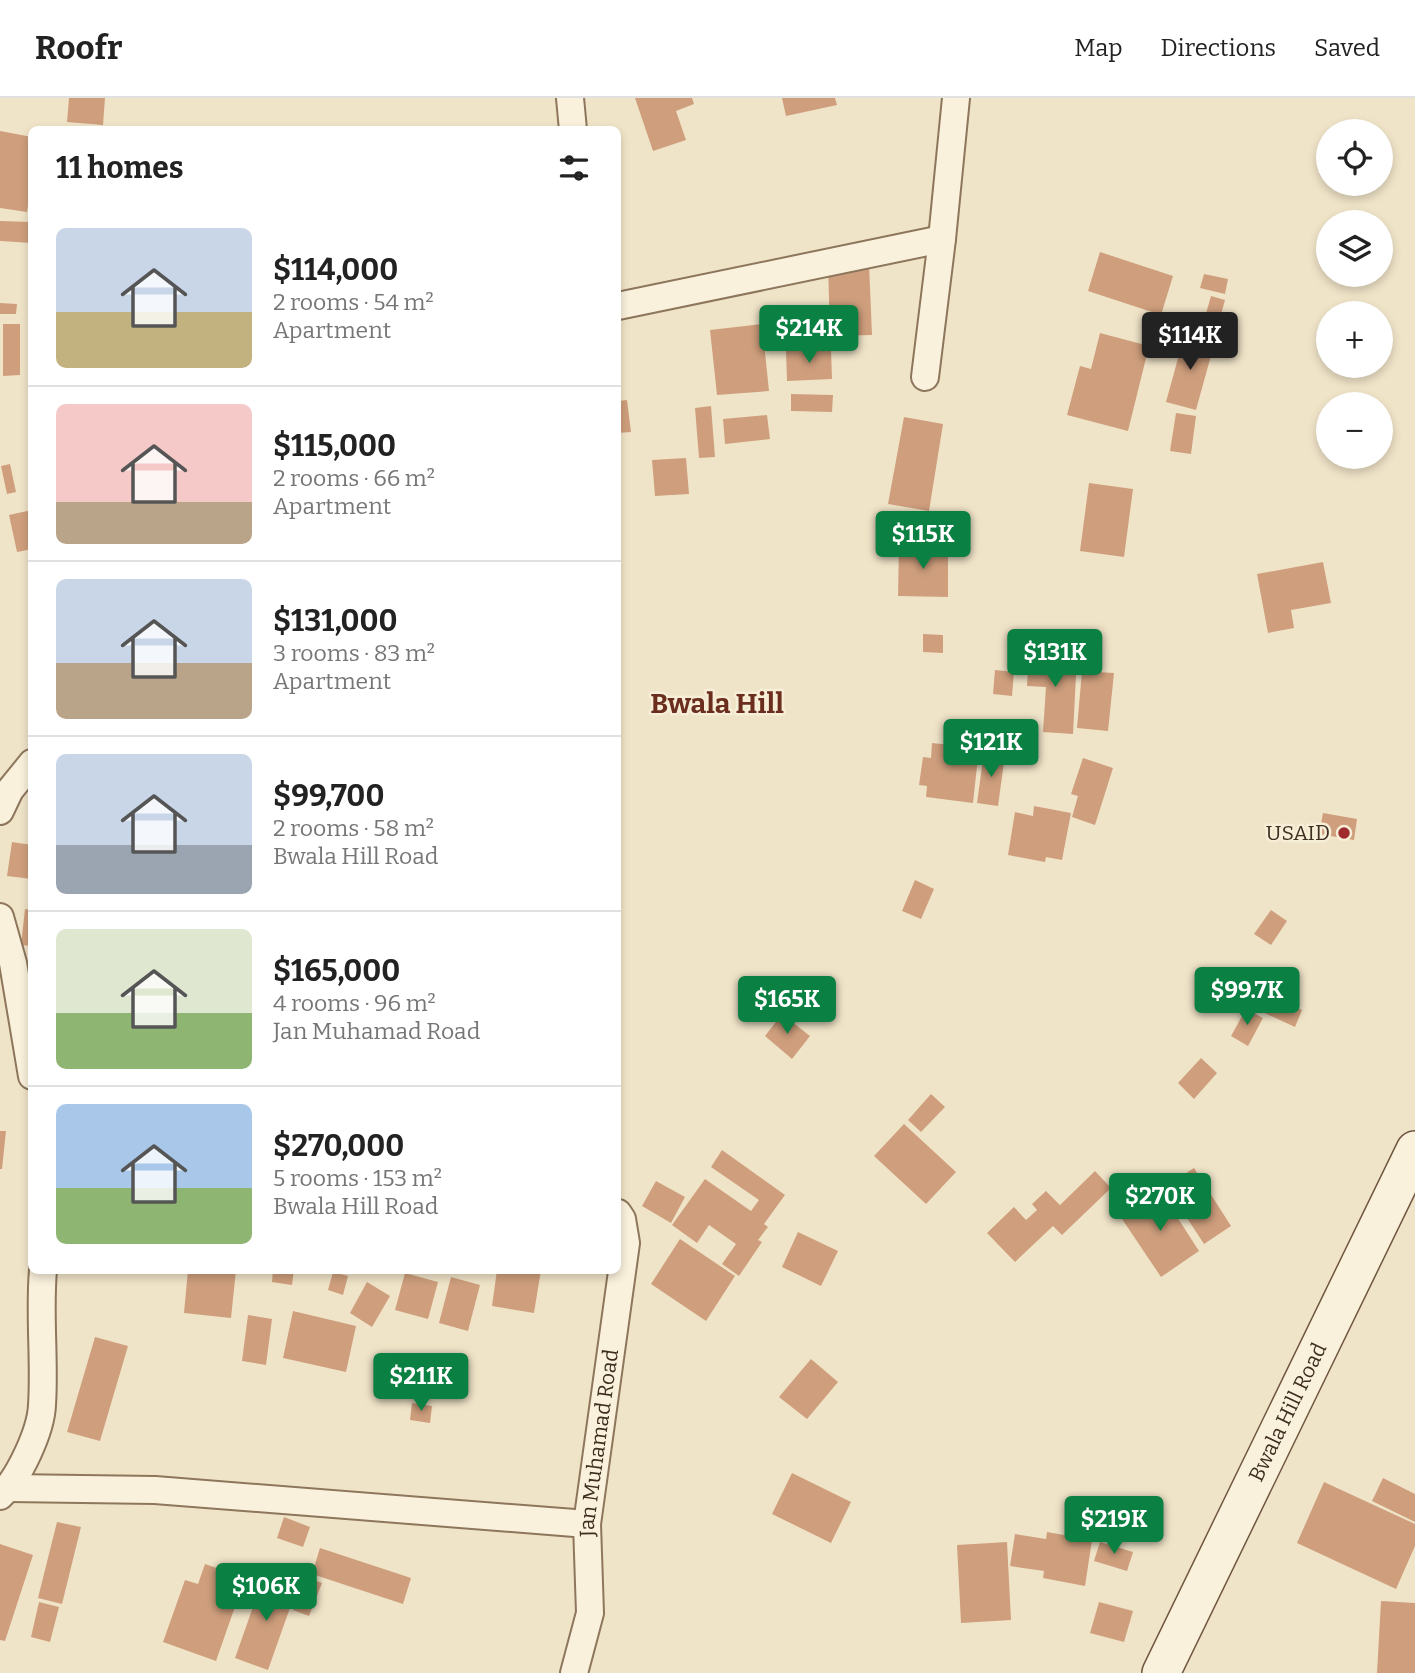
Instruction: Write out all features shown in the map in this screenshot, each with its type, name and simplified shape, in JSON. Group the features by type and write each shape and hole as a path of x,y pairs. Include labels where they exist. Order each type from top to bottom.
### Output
{"street":[{"path":"570,98 573,126"},
{"path":"925,377 956,98"},
{"path":"621,305 942,239"},
{"path":"0,811 10,790 28,768"},
{"path":"0,917 22,963 28,1031"},
{"name":"Bwala Hill Road","path":"1161,1673 1415,1150"},
{"name":"Jan Muhamad Road","path":"574,1673 590,1613 587,1524 626,1243 621,1218"},
{"path":"4,1492 25,1461 42,1408 43,1274"},
{"path":"4,1492 155,1490 587,1524"}],"building":[{"path":"69,98 105,98 103,125 67,122"},
{"path":"635,98 692,98 694,104 676,111 686,140 653,151"},
{"path":"782,98 835,98 837,105 786,116"},
{"path":"0,131 28,136 27,212 0,208"},
{"path":"0,221 28,222 28,243 0,241"},
{"path":"1100,252 1173,276 1161,315 1088,291"},
{"path":"828,264 869,264 872,335 830,336"},
{"path":"1204,274 1228,279 1225,294 1200,288"},
{"path":"1211,296 1225,300 1219,322 1205,317"},
{"path":"0,303 17,304 16,314 0,314"},
{"path":"3,324 20,324 20,375 3,376"},
{"path":"762,324 769,391 717,395 710,330"},
{"path":"1100,333 1149,346 1128,431 1067,415 1080,366 1091,369"},
{"path":"1185,333 1215,341 1196,410 1166,402"},
{"path":"831,349 832,379 787,381 786,351"},
{"path":"791,394 833,395 832,412 791,411"},
{"path":"627,400 631,432 621,433 621,401"},
{"path":"711,406 715,457 699,458 695,408"},
{"path":"1176,413 1196,416 1191,454 1170,451"},
{"path":"767,415 770,439 725,444 723,419"},
{"path":"904,417 943,424 929,511 888,504"},
{"path":"686,458 689,494 655,496 652,460"},
{"path":"10,464 16,492 7,494 1,466"},
{"path":"1089,483 1133,489 1124,557 1080,551"},
{"path":"28,511 28,550 17,552 9,515"},
{"path":"899,544 948,545 948,597 898,596"},
{"path":"1323,562 1331,603 1291,610 1294,628 1268,633 1257,574"},
{"path":"923,634 943,635 943,653 923,652"},
{"path":"1029,653 1077,656 1073,734 1043,732 1046,687 1027,686"},
{"path":"995,670 1014,672 1012,696 993,694"},
{"path":"1082,671 1114,673 1108,731 1077,728"},
{"path":"932,743 979,748 973,803 926,797 927,786 919,785 923,757 931,758"},
{"path":"984,752 1005,755 998,806 977,803"},
{"path":"1083,758 1113,768 1095,825 1072,817 1078,796 1071,794"},
{"path":"1034,806 1071,813 1062,860 1046,857 1045,862 1008,855 1015,812 1033,816"},
{"path":"1323,813 1357,819 1354,840 1319,834"},
{"path":"12,842 28,844 28,879 7,876"},
{"path":"915,880 934,889 921,919 902,911"},
{"path":"25,909 28,909 28,946 21,945"},
{"path":"1271,910 1287,921 1271,945 1254,934"},
{"path":"1263,992 1302,1010 1295,1027 1256,1009"},
{"path":"1246,1009 1263,1018 1248,1046 1231,1036"},
{"path":"782,1014 810,1036 792,1059 765,1036"},
{"path":"1201,1058 1217,1073 1194,1099 1178,1083"},
{"path":"931,1094 945,1107 921,1132 908,1120"},
{"path":"904,1124 956,1172 926,1204 874,1156"},
{"path":"0,1131 6,1131 2,1169 0,1169"},
{"path":"722,1150 785,1195 764,1224 768,1227 758,1240 762,1242 739,1276 722,1264 736,1244 709,1225 697,1243 672,1225 705,1179 751,1211 759,1200 711,1167"},
{"path":"1194,1168 1231,1226 1204,1244 1166,1186"},
{"path":"1095,1171 1111,1188 1062,1235 1053,1226 1015,1262 987,1233 1014,1207 1026,1220 1037,1210 1032,1204 1046,1191 1060,1205"},
{"path":"656,1181 685,1197 671,1223 642,1206"},
{"path":"1159,1189 1199,1251 1161,1277 1120,1216"},
{"path":"798,1232 838,1251 821,1286 782,1267"},
{"path":"680,1239 735,1276 706,1321 651,1284"},
{"path":"188,1274 236,1274 231,1318 184,1313"},
{"path":"273,1274 293,1274 292,1285 272,1282"},
{"path":"332,1274 348,1276 343,1295 328,1290"},
{"path":"405,1274 438,1282 428,1319 395,1310"},
{"path":"496,1274 540,1274 534,1313 492,1306"},
{"path":"451,1277 480,1285 468,1331 439,1323"},
{"path":"367,1282 390,1296 372,1327 350,1313"},
{"path":"293,1311 356,1326 346,1372 283,1358"},
{"path":"248,1315 272,1319 266,1365 242,1361"},
{"path":"95,1337 128,1346 100,1441 67,1432"},
{"path":"811,1359 838,1382 807,1419 779,1397"},
{"path":"412,1403 432,1406 430,1423 410,1420"},
{"path":"792,1473 851,1502 831,1543 772,1514"},
{"path":"1383,1478 1415,1494 1415,1522 1372,1501"},
{"path":"1324,1482 1415,1524 1415,1546 1396,1589 1297,1543"},
{"path":"284,1517 310,1527 303,1547 277,1538"},
{"path":"57,1522 81,1527 62,1604 38,1598"},
{"path":"1047,1532 1092,1540 1085,1586 1043,1578 1044,1571 1010,1566 1015,1534 1046,1539"},
{"path":"1007,1542 1011,1620 961,1623 957,1545"},
{"path":"1100,1542 1133,1552 1127,1571 1094,1561"},
{"path":"0,1544 33,1555 5,1641 0,1640"},
{"path":"320,1548 411,1578 403,1604 312,1574"},
{"path":"205,1564 245,1578 216,1661 163,1642 185,1580 198,1584"},
{"path":"264,1576 297,1588 268,1670 235,1658"},
{"path":"306,1577 322,1583 309,1616 293,1610"},
{"path":"1381,1601 1415,1603 1415,1673 1377,1673"},
{"path":"39,1602 59,1607 50,1642 31,1637"},
{"path":"1099,1602 1133,1611 1124,1642 1090,1633"}],"place":[{"name":"USAID","path":"1344,833"}],"district":[{"name":"Bwala Hill","path":"717,703"}]}
